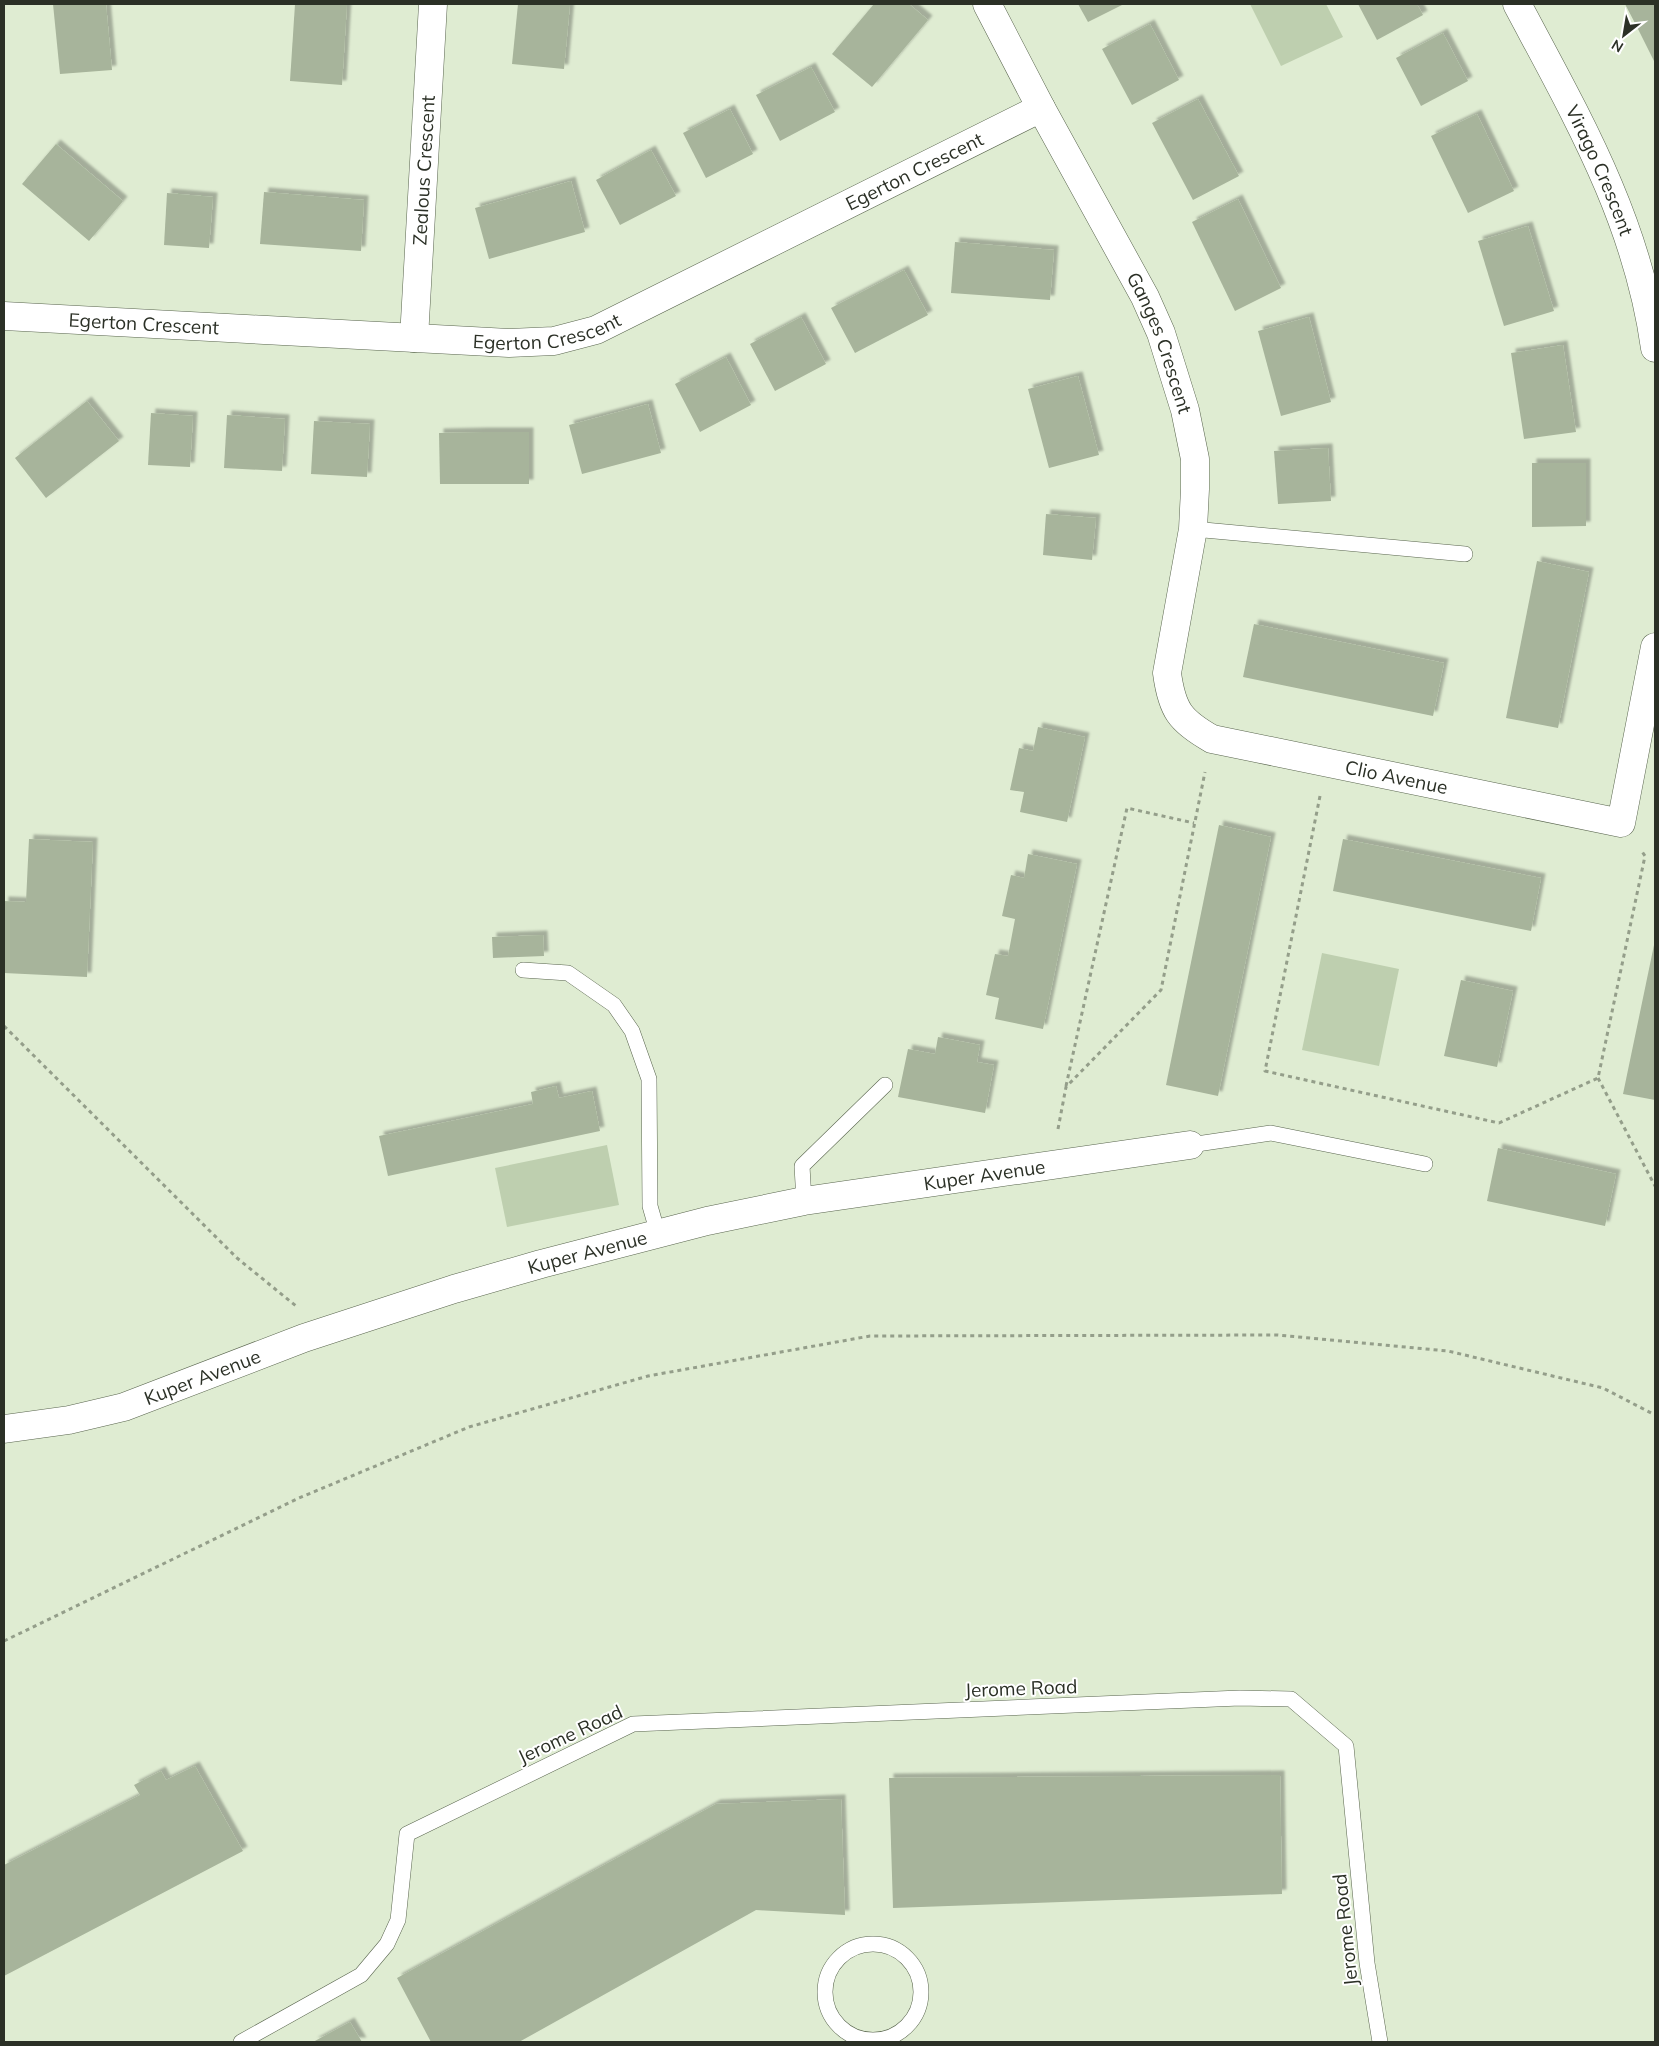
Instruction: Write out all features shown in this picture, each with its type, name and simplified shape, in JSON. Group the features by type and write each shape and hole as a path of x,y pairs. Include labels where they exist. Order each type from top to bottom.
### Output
{"street":[{"name":"Zealous Crescent","path":"414,338 433,4"},
{"name":"Ganges Crescent","path":"987,4 1040,108 1145,298 1161,333 1185,410 1195,459 1193,529 1167,673 1170,695 1180,714"},
{"name":"Virago Crescent","path":"1517,4 1595,153 1620,209 1639,267 1652,322 1655,348"},
{"name":"Egerton Crescent","path":"4,316 509,344 554,341 596,330 1040,108"},
{"path":"1621,823 1655,647"},
{"name":"Clio Avenue","path":"1180,714 1192,728 1212,739 1621,823"},
{"name":"Kuper Avenue","path":"4,1429 69,1420 124,1407 326,1331 454,1289 707,1222 804,1201 1190,1145"}],"lane":[{"path":"1193,529 1465,554"},
{"path":"523,970 568,973 614,1005 632,1031 649,1080 650,1206 658,1234"},
{"path":"804,1201 802,1166 885,1085"},
{"path":"1190,1145 1271,1134 1425,1164"},
{"name":"Jerome Road","path":"241,2042 361,1975 387,1944 398,1920 407,1834 634,1724 1220,1699 1291,1699 1346,1746 1367,1963 1380,2042"},
{"path":"866,1943 882,1944 897,1950 910,1960 919,1974 922,1991 920,2006 912,2020 902,2031 887,2038 872,2040 856,2038 837,2024 826,2004 824,1988 828,1973 837,1958 850,1948 866,1943"}],"path":[{"path":"1066,1087 1160,990 1212,739"},
{"path":"1327,763 1265,1071 1499,1123 1598,1078"},
{"path":"1052,1165 1066,1087 1127,808 1195,823"},
{"path":"1621,823 1645,856 1598,1078 1655,1186"},
{"path":"4,1026 237,1258 326,1331"},
{"path":"4,1641 300,1498 469,1427 648,1376 870,1336 1278,1335 1448,1351 1603,1388 1655,1415"}],"green space":[{"path":"1250,4 1326,4 1343,37 1281,66"},
{"path":"1322,953 1399,969 1379,1066 1302,1050"},
{"path":"607,1145 619,1205 507,1227 495,1168"}],"building":[{"path":"53,4 106,4 112,70 60,74"},
{"path":"295,4 347,4 342,85 290,81"},
{"path":"518,4 570,4 564,69 512,64"},
{"path":"874,4 909,4 928,20 872,87 832,54"},
{"path":"1078,4 1124,4 1088,22"},
{"path":"1358,4 1417,4 1423,15 1377,40"},
{"path":"1625,4 1655,4 1655,63 1637,27"},
{"path":"1150,24 1179,80 1132,105 1102,49"},
{"path":"1443,33 1468,81 1421,106 1396,58"},
{"path":"811,67 835,112 780,141 756,95"},
{"path":"1198,99 1239,176 1193,200 1152,123"},
{"path":"730,109 753,154 706,178 683,133"},
{"path":"1477,114 1514,191 1468,213 1431,136"},
{"path":"56,144 123,201 89,241 22,184"},
{"path":"651,150 676,196 620,225 596,180"},
{"path":"571,181 585,232 489,259 475,208"},
{"path":"264,192 364,200 361,251 260,244"},
{"path":"167,193 213,197 209,248 164,245"},
{"path":"1238,199 1281,288 1235,311 1192,222"},
{"path":"1528,226 1554,311 1504,326 1478,241"},
{"path":"955,242 1054,250 1050,300 951,293"},
{"path":"904,270 928,315 855,353 831,308"},
{"path":"801,317 826,364 775,391 750,344"},
{"path":"1309,317 1331,402 1281,416 1258,331"},
{"path":"1563,345 1576,432 1524,439 1511,353"},
{"path":"726,357 751,405 700,432 675,384"},
{"path":"1078,376 1099,455 1049,468 1028,389"},
{"path":"87,401 119,441 46,498 15,458"},
{"path":"648,404 661,453 582,474 569,425"},
{"path":"151,413 193,416 190,467 148,465"},
{"path":"227,415 285,419 282,471 224,468"},
{"path":"314,421 370,424 367,477 311,474"},
{"path":"529,432 529,484 440,484 439,433"},
{"path":"1328,448 1331,501 1278,504 1274,451"},
{"path":"1532,463 1586,463 1586,526 1532,527"},
{"path":"1046,514 1096,518 1092,560 1043,555"},
{"path":"1537,561 1589,572 1558,728 1506,718"},
{"path":"1254,624 1444,663 1433,716 1243,677"},
{"path":"1038,727 1085,737 1067,822 1020,812 1024,792 1010,790 1019,748 1033,751"},
{"path":"1219,825 1271,837 1218,1096 1166,1085"},
{"path":"29,839 93,842 87,977 4,973 4,901 26,902"},
{"path":"1343,839 1541,878 1531,931 1333,891"},
{"path":"1028,854 1077,864 1043,1029 995,1019 999,998 986,995 995,954 1008,956 1015,919 1002,916 1011,875 1024,878"},
{"path":"543,935 544,956 493,958 492,937"},
{"path":"1655,945 1655,1100 1623,1094"},
{"path":"1461,980 1513,991 1497,1067 1444,1056"},
{"path":"938,1037 980,1045 977,1062 994,1065 985,1113 898,1097 908,1049 935,1054"},
{"path":"556,1086 559,1098 592,1091 600,1131 388,1176 379,1136 533,1104 531,1092"},
{"path":"1498,1148 1616,1174 1605,1226 1487,1201"},
{"path":"195,1766 243,1851 4,1976 4,1865 140,1795 134,1785 161,1771 166,1780"},
{"path":"1280,1775 1282,1894 893,1908 889,1778"},
{"path":"841,1799 845,1915 756,1910 519,2042 431,2042 397,1978 716,1804"},
{"path":"350,2022 362,2042 313,2042"}]}
